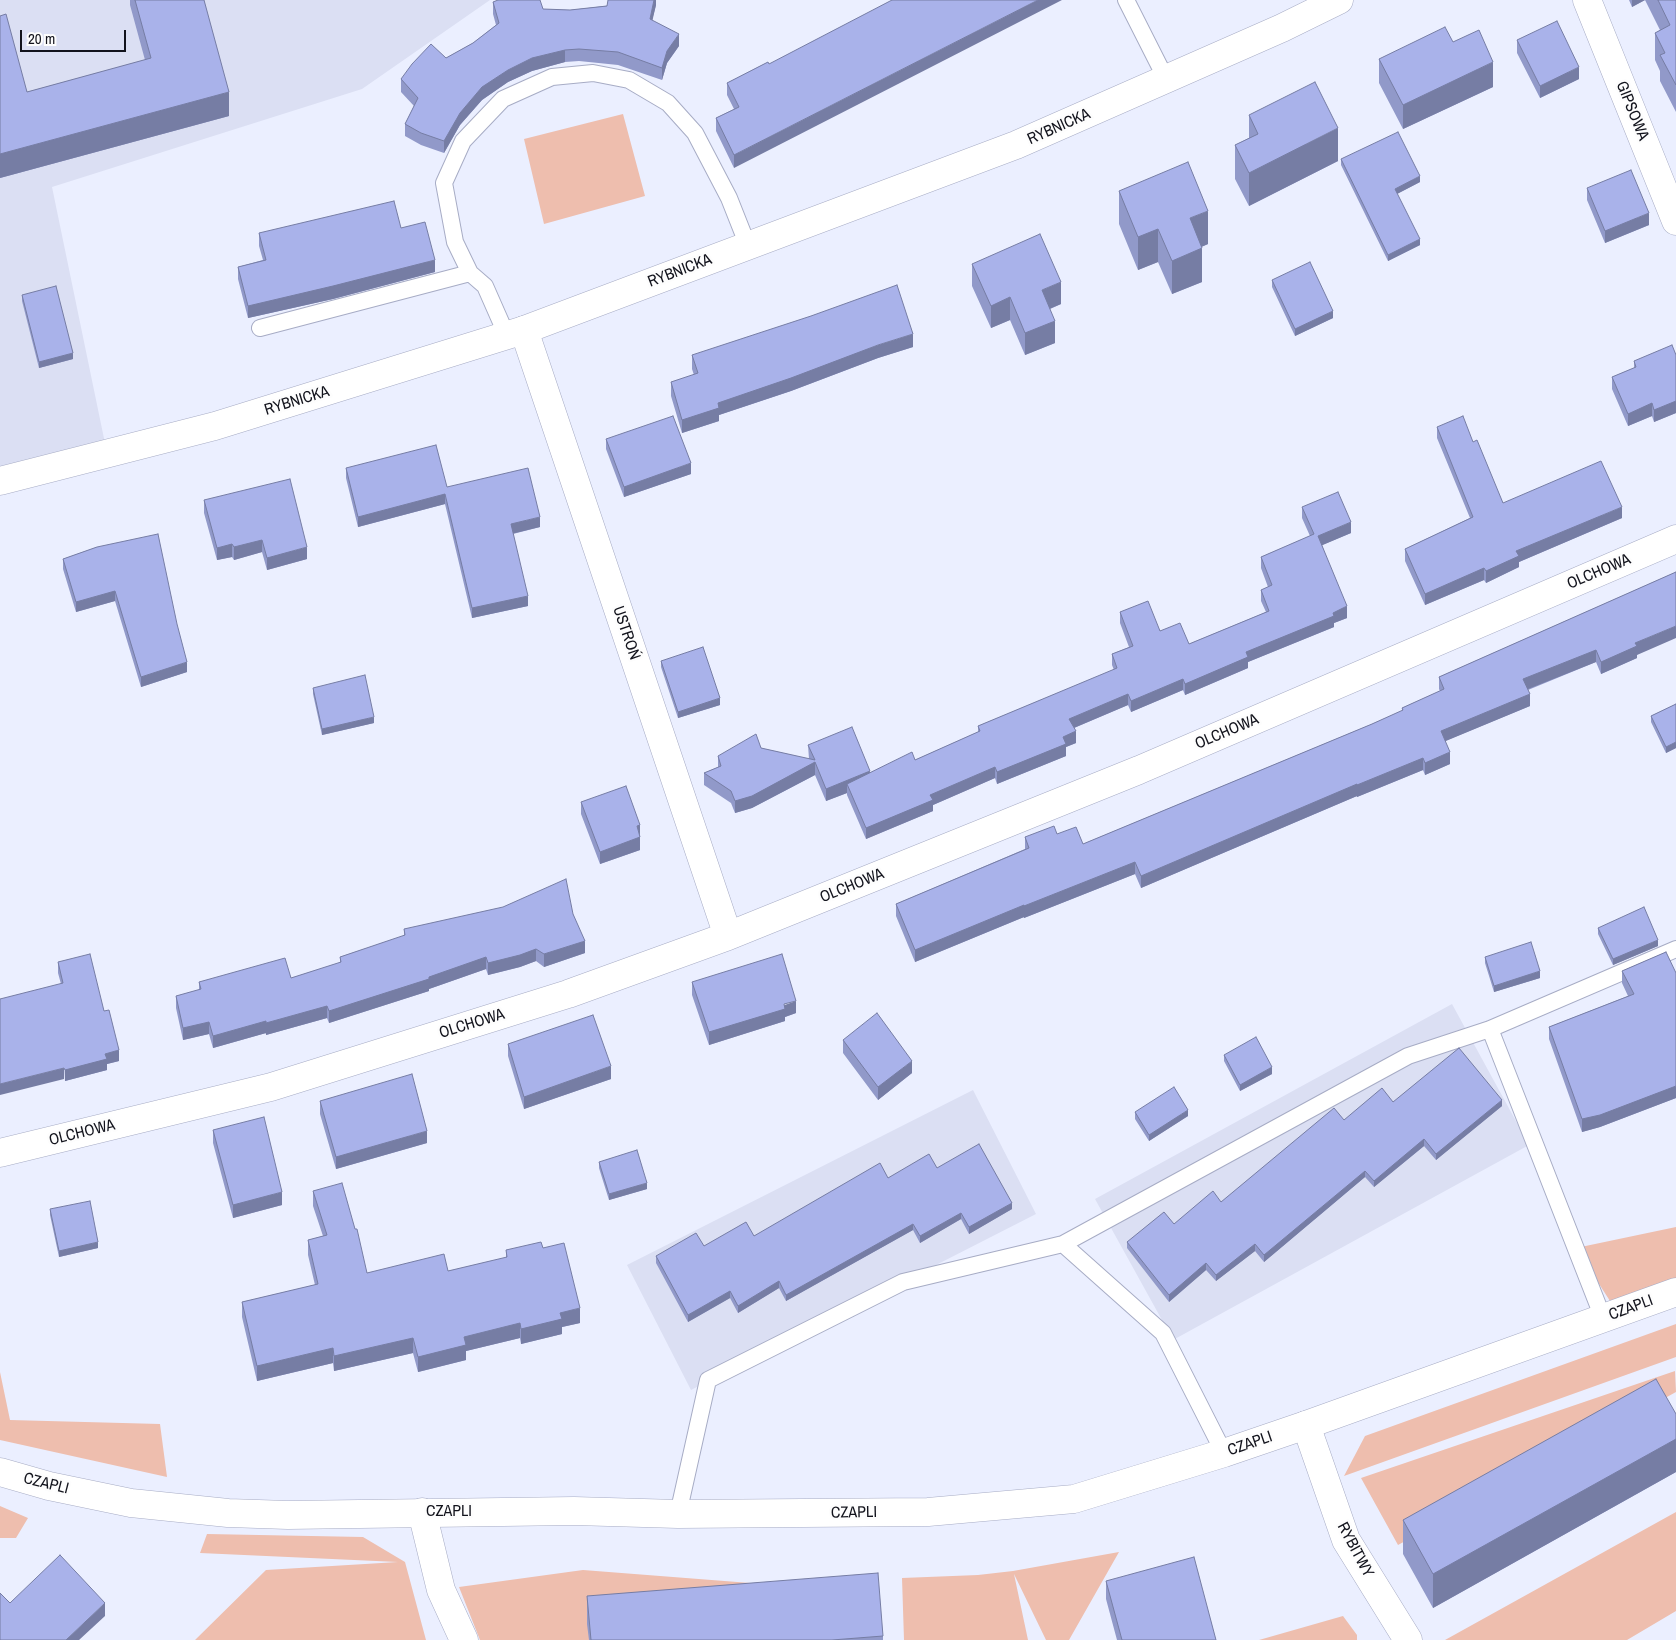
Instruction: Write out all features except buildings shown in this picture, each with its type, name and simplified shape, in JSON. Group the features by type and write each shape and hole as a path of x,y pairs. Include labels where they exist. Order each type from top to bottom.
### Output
{"street":[{"name":"RYBNICKA","path":"0,481 215,426 515,333 1016,145 1282,28 1339,0"},
{"name":"GIPSOWA","path":"1587,0 1676,221"},
{"name":"USTROŃ","path":"515,333 728,936"},
{"name":"OLCHOWA","path":"0,1153 271,1087 568,994 728,936 1139,770 1676,539"},
{"name":"CZAPLI","path":"0,1472 50,1486 131,1503 228,1513 288,1516 422,1512 574,1511 678,1514 928,1512 1074,1499 1224,1453 1306,1425 1676,1292"},
{"name":"RYBITWY","path":"1306,1425 1346,1540 1408,1640"},
{"path":"422,1512 441,1590 464,1640"}],"lane":[{"path":"1126,0 1166,79"},
{"path":"515,333 485,286 470,273 455,242 444,183 463,141 503,100 552,77 592,73 629,80 668,103 695,133 729,198 748,246"},
{"path":"260,328 470,273"},
{"path":"678,1514 708,1380 902,1282 1063,1244 1408,1056 1490,1029 1676,949"},
{"path":"1490,1029 1603,1318"},
{"path":"1063,1244 1163,1333 1224,1453"}],"shaded area":[{"path":"0,0 490,0 362,89 52,187 107,453 0,481"},
{"path":"623,114 645,196 544,224 524,139"},
{"path":"1452,1004 1529,1145 1173,1340 1095,1199"},
{"path":"973,1090 1036,1214 691,1390 627,1265"},
{"path":"1676,1227 1676,1287 1610,1301 1576,1248"},
{"path":"1676,1324 1676,1357 1344,1476 1365,1436"},
{"path":"1675,1371 1676,1392 1398,1545 1361,1478"},
{"path":"0,1372 10,1420 160,1424 167,1477 0,1440"},
{"path":"0,1506 28,1518 16,1538 0,1538"},
{"path":"1676,1512 1676,1611 1627,1640 1445,1640"},
{"path":"207,1534 363,1537 405,1562 426,1640 195,1640 266,1570 398,1562 200,1553"},
{"path":"1119,1552 1069,1640 1046,1640 1014,1574 1028,1640 904,1640 902,1578 978,1575 1013,1571"},
{"path":"583,1570 840,1590 589,1640 480,1640 459,1587"},
{"path":"1343,1616 1357,1635 1357,1640 1259,1640"}]}
